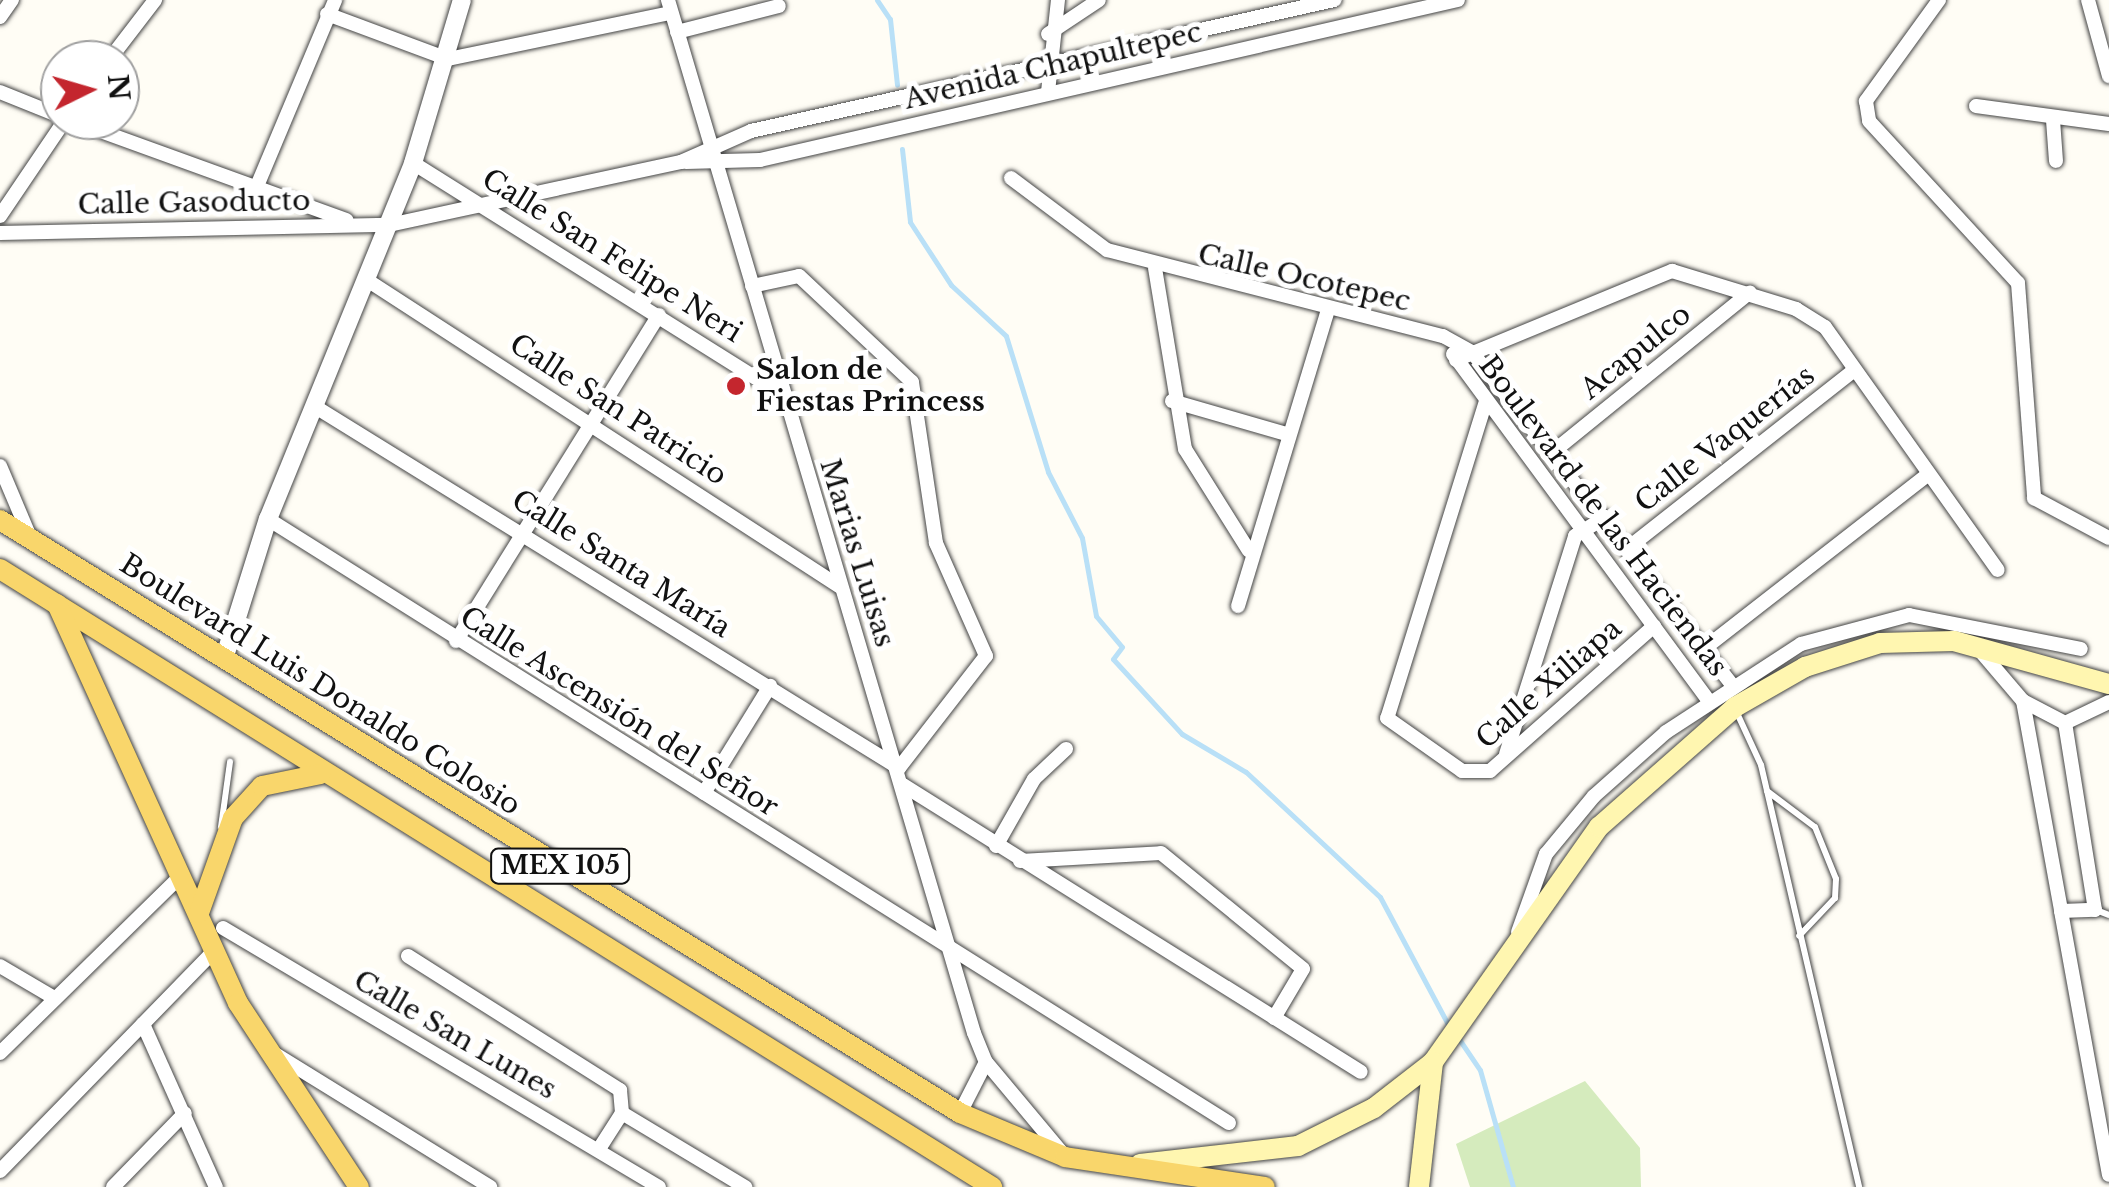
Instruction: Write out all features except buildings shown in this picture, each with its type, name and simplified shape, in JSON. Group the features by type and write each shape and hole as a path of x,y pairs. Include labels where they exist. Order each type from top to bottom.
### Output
{"main road":[{"name":"Boulevard Luis Donaldo Colosio","path":"0,520 960,1113 1066,1156 1140,1164"},
{"name":"MEX 105","path":"0,570 321,774 992,1187"},
{"path":"57,604 199,912 213,952 262,1046 359,1187"},
{"name":"MEX 105","path":"1140,1164 1298,1146 1343,1129 1438,1055 1495,967 1599,827 1735,707 1845,651 1977,646 2109,684"},
{"path":"199,912 220,833 262,786 321,774"},
{"name":"MEX 105","path":"1420,1187 1438,1055"},
{"name":"MEX 105","path":"1140,1164 1265,1187"}],"street":[{"path":"0,17 12,0"},
{"path":"125,40 154,0"},
{"path":"224,659 268,519 413,162 448,58 462,0"},
{"path":"1048,92 1048,34 1058,0"},
{"path":"1048,34 1099,0"},
{"name":"Avenida Chapultepec","path":"715,155 752,131 1334,0"},
{"name":"Avenida Chapultepec","path":"715,155 1048,92 1458,0"},
{"path":"1939,0 1866,101 1869,121 2018,283 2034,498 2109,538"},
{"path":"2088,0 2109,76"},
{"path":"257,186 331,7 448,58 670,6"},
{"name":"Marias Luisas","path":"670,6 839,586 899,768 946,945 986,1062 1066,1156"},
{"path":"676,32 779,6"},
{"path":"0,92 40,109"},
{"path":"1976,106 2053,120 2109,124"},
{"path":"2053,120 2056,161"},
{"path":"0,216 51,140"},
{"path":"125,140 357,224"},
{"name":"Calle Gasoducto","path":"0,233 389,225 715,155"},
{"name":"Calle San Felipe Neri","path":"413,162 486,204 783,395"},
{"name":"Calle Ocotepec","path":"1011,178 1054,219 1155,268 1328,313 1443,336 1472,352"},
{"path":"1155,268 1172,400 1185,448 1249,552"},
{"path":"1456,360 1641,276 1703,274 1750,292 1825,327 1998,570"},
{"path":"752,286 799,276 912,382 936,543 986,656 899,768"},
{"name":"Calle San Patricio","path":"367,280 594,420 839,586"},
{"name":"Acapulco","path":"1554,451 1750,292"},
{"path":"1238,606 1249,552 1328,313"},
{"path":"456,641 659,315"},
{"name":"Calle Ocotepec","path":"1443,336 1456,360"},
{"name":"Boulevard de las Haciendas","path":"1472,352 1554,451 1732,685"},
{"name":"Boulevard de las Haciendas","path":"1456,360 1709,701"},
{"name":"Calle Vaquerías","path":"1628,548 1854,370"},
{"path":"1172,400 1286,434"},
{"name":"Calle Xiliapa","path":"1486,401 1386,718 1474,774 1506,754 1654,626"},
{"name":"Calle Santa María","path":"314,406 524,532 899,768"},
{"path":"0,466 30,537"},
{"path":"1705,648 1928,475"},
{"path":"1506,754 1575,536 1604,516"},
{"name":"Calle Ascensión del Señor","path":"268,519 456,641 1229,1122"},
{"path":"1515,939 1546,854 1594,796 1709,701 1801,644 1909,614 2081,650"},
{"path":"1977,646 2023,701 2065,723"},
{"path":"704,793 770,686"},
{"path":"2023,701 2109,1174"},
{"path":"2065,723 2109,702"},
{"path":"2062,911 2102,912 2065,723"},
{"path":"996,846 1034,780 1066,749"},
{"path":"903,785 1361,1072"},
{"path":"1020,861 1161,853 1303,969 1274,1018"},
{"path":"0,1053 51,996 182,875"},
{"name":"Calle San Lunes","path":"224,928 659,1187"},
{"path":"0,1171 213,952"},
{"path":"408,956 620,1090 622,1112 599,1149"},
{"path":"0,966 51,996"},
{"path":"142,1024 216,1187"},
{"path":"262,1046 490,1187"},
{"path":"960,1113 986,1062"},
{"path":"622,1112 745,1187"},
{"path":"112,1187 185,1113"}],"lane":[{"path":"1735,707 1766,790 1860,1187"},
{"path":"220,833 230,762"},
{"path":"1766,790 1815,827 1836,880 1834,898 1798,938"}],"green space":[{"path":"1585,1081 1640,1148 1641,1187 1470,1187 1456,1144"}],"waterway":[{"path":"877,0 890,19 897,85"},
{"path":"902,149 910,222 951,285 1006,336 1048,472 1082,538 1096,616 1122,647 1113,659 1182,734 1246,772 1380,897 1449,1026"},
{"path":"1459,1039 1480,1070 1513,1187"}],"place":[{"name":"Salon de Fiestas Princess","path":"736,386"}]}
